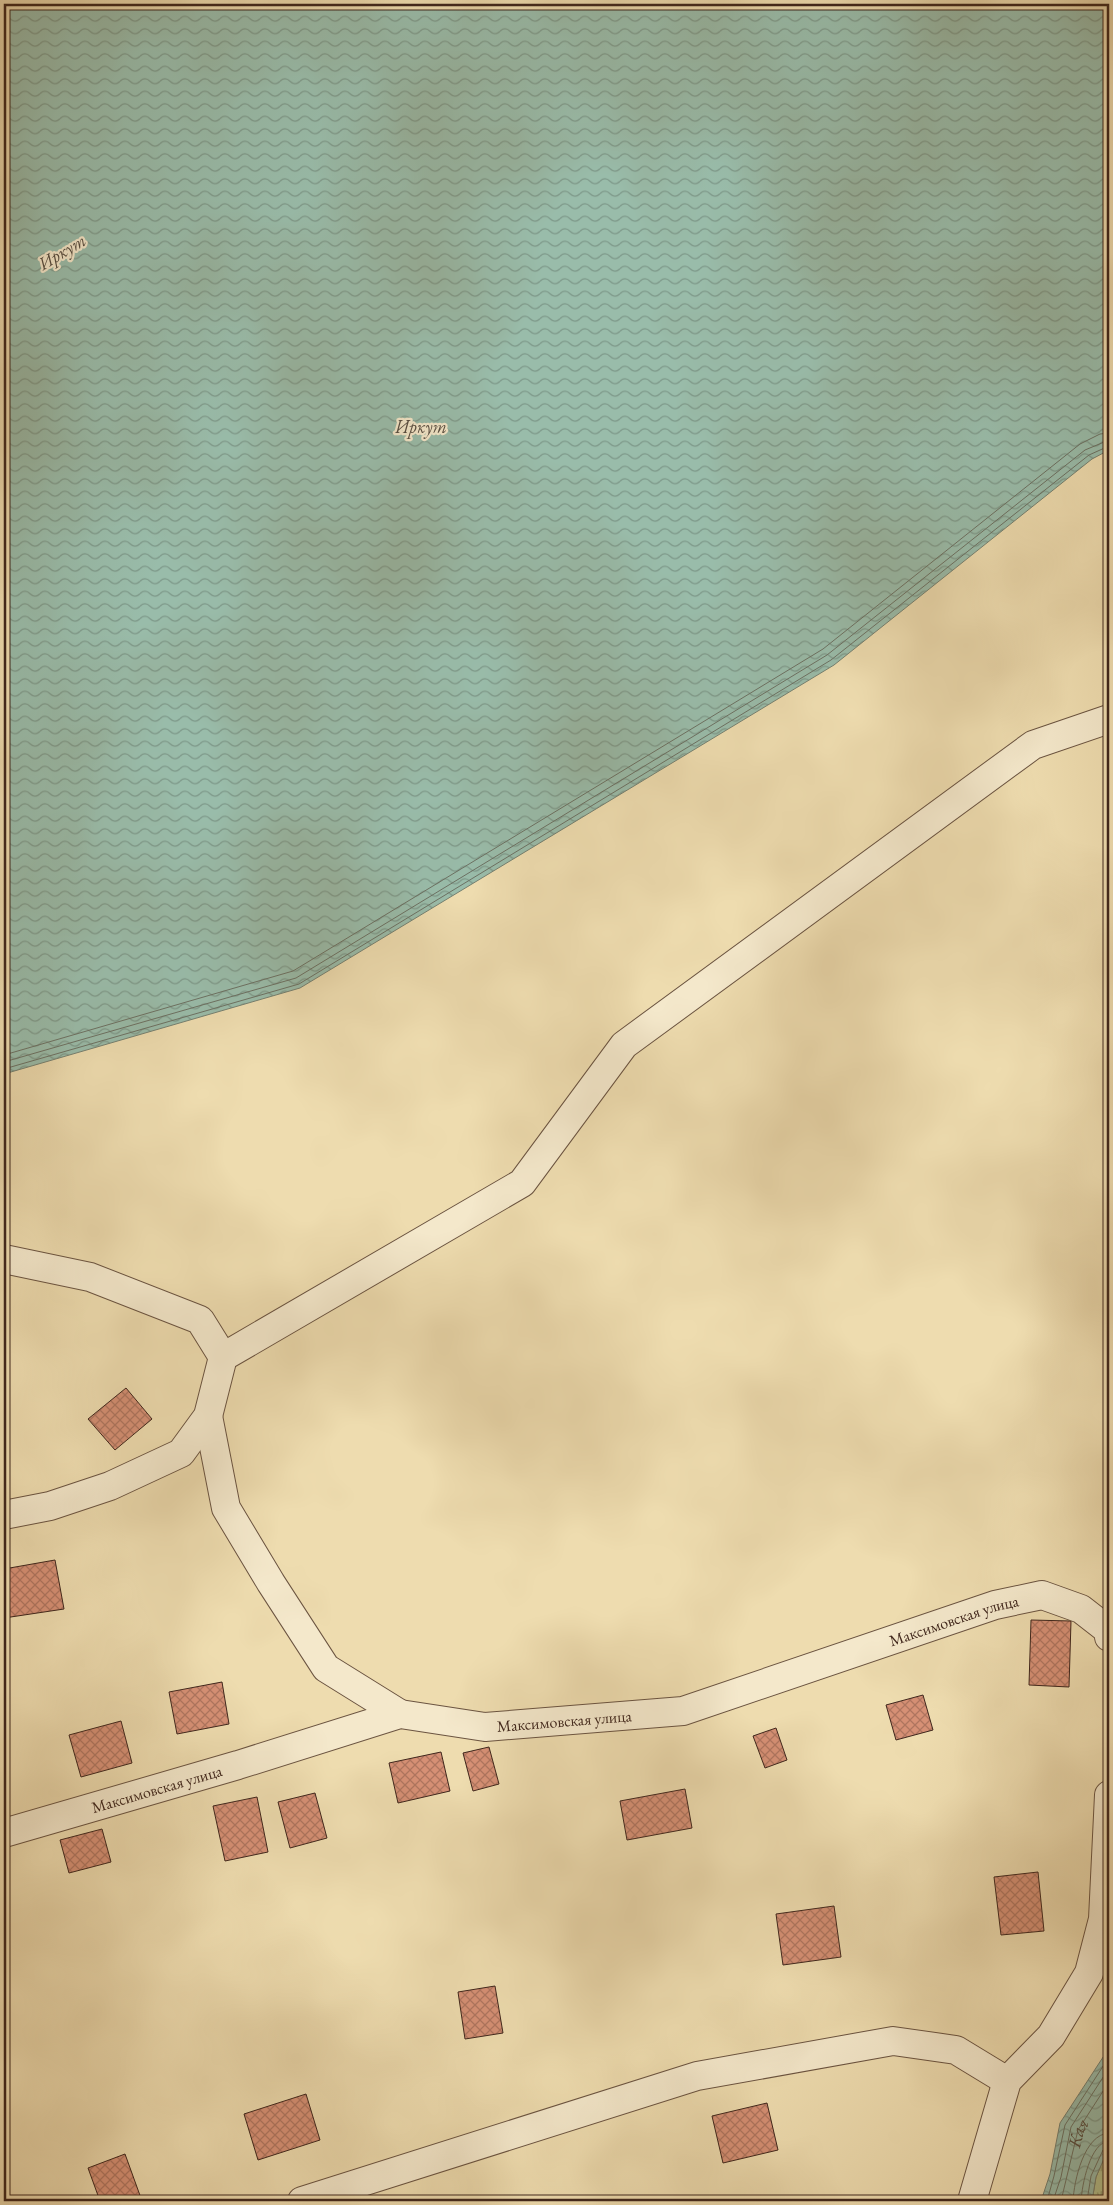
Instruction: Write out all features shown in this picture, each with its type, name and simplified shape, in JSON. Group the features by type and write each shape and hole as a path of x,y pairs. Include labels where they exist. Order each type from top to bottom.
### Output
{"street":[{"path":"4,1516 50,1506 110,1486 181,1453 208,1416 223,1357 522,1183 624,1045 1033,745 1109,719"},
{"path":"4,1259 90,1277 200,1320 223,1357"},
{"path":"208,1416 226,1508 276,1591 326,1668 400,1714"},
{"name":"Максимовская улица","path":"4,1833 238,1765 400,1714 485,1727 683,1711 995,1605 1042,1595 1081,1608 1108,1630 1109,1637"},
{"path":"972,2201 1008,2081 1051,2036 1089,1973 1103,1919 1109,1795"},
{"path":"302,2201 697,2076 893,2041 956,2050 1008,2081"}],"green space":[{"path":"1109,2147 1109,2201 1092,2201 1096,2177"}],"water":[{"name":"Иркут","path":"4,4 1109,4 1109,450 1092,459 834,665 300,988 4,1074"},
{"name":"Кая","path":"1109,2048 1109,2147 1096,2177 1092,2201 1041,2201 1050,2174 1060,2123"}],"building":[{"path":"126,1388 152,1419 115,1450 88,1419"},
{"path":"55,1560 64,1609 4,1618 4,1569"},
{"path":"1031,1620 1071,1621 1069,1687 1029,1685"},
{"path":"222,1682 229,1724 177,1734 169,1692"},
{"path":"923,1695 933,1730 896,1740 886,1705"},
{"path":"121,1721 132,1763 81,1777 69,1735"},
{"path":"776,1728 787,1760 765,1768 753,1736"},
{"path":"489,1747 499,1784 473,1791 463,1753"},
{"path":"441,1752 450,1791 398,1803 389,1763"},
{"path":"685,1789 692,1828 627,1840 620,1801"},
{"path":"315,1793 327,1838 290,1848 278,1802"},
{"path":"257,1797 268,1852 225,1861 213,1806"},
{"path":"102,1829 111,1862 69,1873 60,1840"},
{"path":"1038,1872 1044,1931 1001,1935 994,1877"},
{"path":"834,1906 841,1957 783,1965 776,1914"},
{"path":"495,1986 503,2033 465,2039 458,1992"},
{"path":"306,2094 320,2140 258,2160 244,2114"},
{"path":"767,2103 778,2150 723,2163 712,2116"},
{"path":"125,2154 142,2201 100,2201 88,2168"}]}
